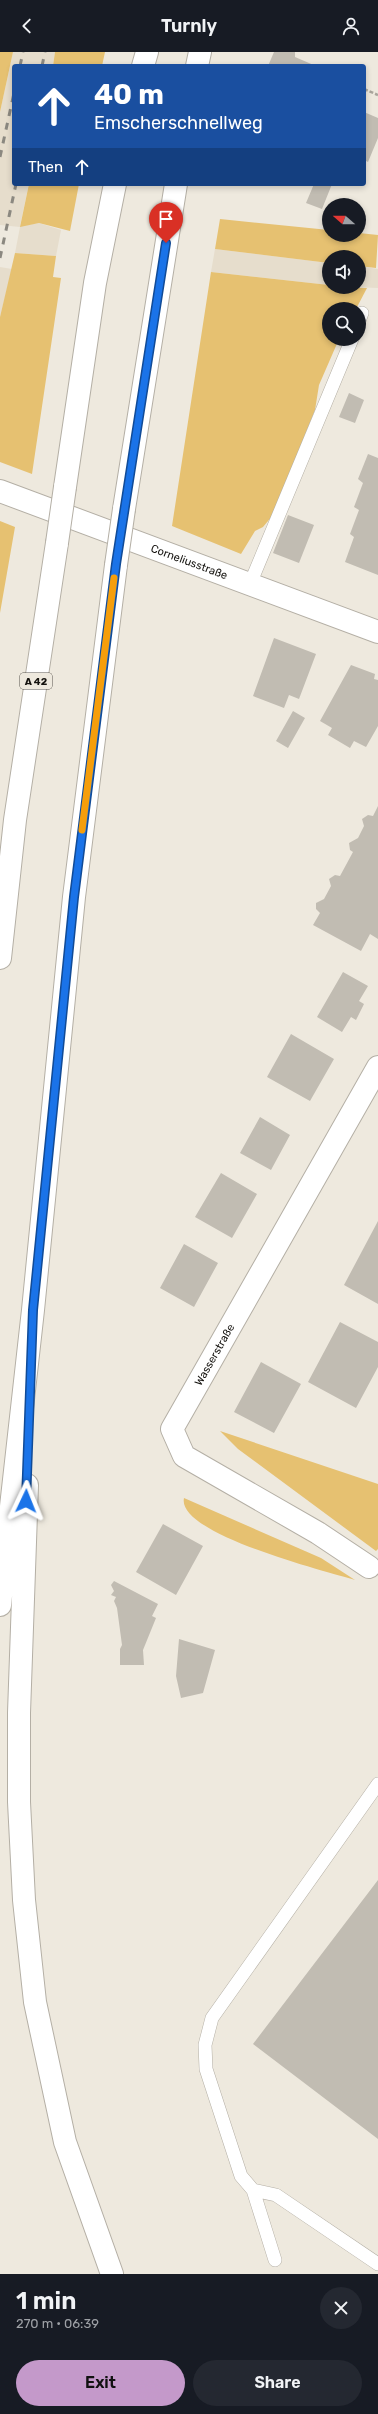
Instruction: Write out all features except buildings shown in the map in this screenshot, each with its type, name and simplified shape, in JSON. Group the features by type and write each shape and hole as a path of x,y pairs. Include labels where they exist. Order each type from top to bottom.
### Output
{"main road":[{"path":"144,64 147,52"},
{"path":"197,64 200,52"},
{"name":"A 42","path":"0,958 15,820 95,283 115,186"},
{"path":"0,1605 33,1310 74,897 116,564 176,186"},
{"name":"Corneliusstraße","path":"0,491 378,632"},
{"name":"Wasserstraße","path":"373,1571 318,1533 184,1456 172,1429 378,1067"},
{"path":"33,1310 19,1712 19,1802 24,1900 35,2002 65,2142 112,2274"}],"lane":[{"path":"250,584 349,346"},
{"path":"275,2260 253,2190 241,2176 206,2068 205,2045 212,2018 378,1784"},
{"path":"253,2190 276,2195 378,2264"}],"path":[{"path":"366,90 378,94"}],"shaded area":[{"path":"0,52 13,52 0,112"},
{"path":"13,52 55,52 53,64 12,64 12,186 29,186 20,226 39,223 61,230 56,256 15,253 20,227 0,225 0,112"},
{"path":"55,52 105,52 102,64 53,64"},
{"path":"29,186 79,186 70,231 39,223 20,227"},
{"path":"220,219 322,229 322,242 366,242 366,234 378,235 376,268 366,267 366,250 322,250 322,262 215,249"},
{"path":"215,249 322,262 322,284 211,272"},
{"path":"15,253 56,256 53,277 61,278 32,474 0,462 0,317"},
{"path":"0,267 12,269 0,317"},
{"path":"366,267 378,269 378,288 366,288"},
{"path":"211,272 322,284 322,294 364,294 360,302 322,302 322,346 336,346 319,385 315,410 273,515 263,527 255,531 241,554 172,526"},
{"path":"0,521 15,527 0,613"},
{"path":"220,1431 378,1484 378,1549 376,1551 238,1449"},
{"path":"184,1498 321,1558 355,1580 256,1550 227,1538 204,1525 188,1512"}],"railway":[{"path":"20,64 23,52"},
{"path":"42,64 45,52"},
{"path":"0,157 12,102"},
{"path":"0,258 16,186"}],"slow traffic":[{"path":"82,830 114,578"}],"route":[{"path":"26,1501 33,1310 74,897 116,564 166,243"}]}
